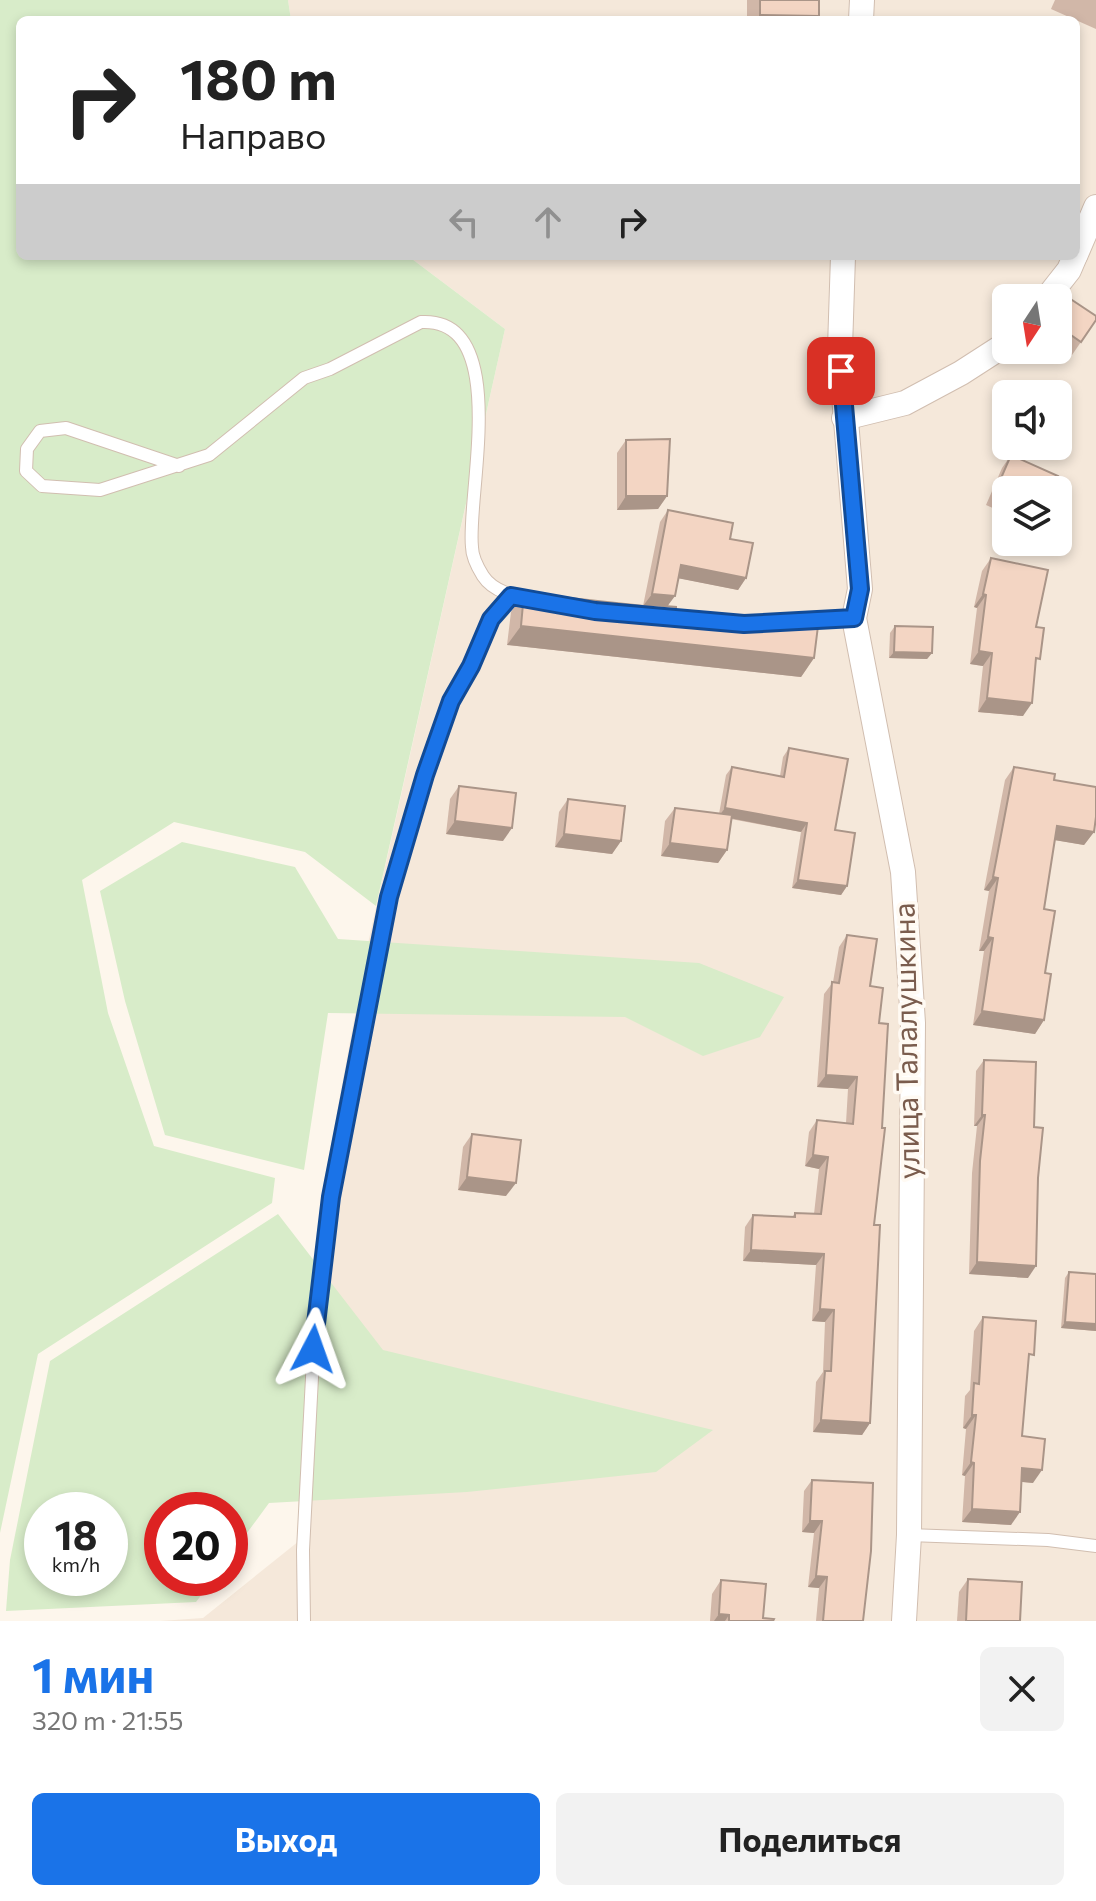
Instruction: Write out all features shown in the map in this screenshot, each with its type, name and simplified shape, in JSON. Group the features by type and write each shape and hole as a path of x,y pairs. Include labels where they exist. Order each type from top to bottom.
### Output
{"street":[{"path":"1080,245 1096,207"},
{"name":"улица Талалушкина","path":"843,260 840,348 860,589 854,618 903,872 913,1023 909,1535 904,1621"},
{"path":"1058,284 1074,260"},
{"path":"844,418 905,403 992,353"}],"lane":[{"path":"179,466 66,428 40,431 27,449 26,471 42,486 100,490 179,466 209,455 304,378 330,369 421,322 450,328 462,341 474,367 481,423 472,506 472,550 484,578 511,596 553,604"},
{"path":"304,1621 303,1550 315,1320 331,1197 389,897 425,775 451,701 471,666 491,619 511,596"},
{"path":"760,623 854,618"},
{"path":"909,1535 1048,1540 1096,1546"}],"shaded area":[{"path":"288,0 1096,0 1096,1621 160,1621 203,1618 230,1596 248,1596 248,1582 299,1541 297,1389 322,1193 369,939 505,329 413,260 1080,260 1080,16 290,16"}],"green space":[{"path":"0,0 288,0 290,16 16,16 16,260 413,260 505,329 376,906 305,852 174,822 82,880 108,1013 154,1146 275,1178 272,1203 38,1354 0,1533"},
{"path":"182,842 295,867 338,939 699,963 784,997 760,1037 703,1056 625,1017 328,1013 304,1170 165,1135 125,1001 100,891"},
{"path":"278,1214 383,1350 713,1430 656,1472 467,1492 269,1503 248,1532 248,1492 144,1492 144,1596 200,1596 196,1602 6,1611 10,1560 50,1361"}],"building":[{"path":"760,0 819,0 819,16 760,15"},
{"path":"1072,300 1096,316 1081,342 1072,336"},
{"path":"670,439 667,496 626,496 626,440"},
{"path":"1009,460 1022,460 1058,476 1002,476"},
{"path":"668,510 733,523 730,539 753,543 746,578 681,565 675,596 652,594"},
{"path":"991,558 1048,570 1036,627 1044,628 1040,659 1036,658 1032,703 987,698 992,653 979,651 986,595 983,594"},
{"path":"524,593 676,607 676,610 818,626 814,658 521,626"},
{"path":"895,626 933,627 932,653 894,652"},
{"path":"789,748 848,759 835,830 855,833 847,886 798,880 807,823 725,808 732,767 784,777"},
{"path":"1014,767 1055,774 1054,780 1096,787 1094,832 1057,826 1044,909 1055,911 1045,973 1051,974 1044,1020 982,1011 993,938 988,937 998,878 993,877"},
{"path":"459,786 516,793 512,828 455,821"},
{"path":"568,799 625,806 621,841 564,834"},
{"path":"675,808 732,815 727,850 670,843"},
{"path":"847,935 877,939 870,986 883,988 879,1023 888,1024 882,1128 885,1128 874,1225 880,1225 870,1423 821,1420 825,1371 831,1371 834,1310 820,1309 824,1254 751,1250 753,1215 795,1217 795,1213 821,1214 828,1157 813,1155 817,1120 853,1124 857,1077 826,1075 832,982 839,983"},
{"path":"984,1060 1036,1062 1034,1127 1043,1128 1038,1178 1036,1266 977,1262 980,1161 985,1115 982,1115"},
{"path":"472,1134 521,1140 516,1183 467,1177"},
{"path":"1069,1272 1096,1274 1096,1324 1065,1322"},
{"path":"983,1317 1036,1321 1034,1355 1029,1354 1022,1436 1045,1439 1042,1470 1022,1468 1020,1512 972,1509 974,1463 971,1462 976,1415 972,1415 974,1383 979,1384"},
{"path":"812,1480 873,1483 871,1551 863,1621 823,1621 827,1577 816,1576 822,1521 810,1521"},
{"path":"968,1579 1022,1582 1020,1621 966,1621"},
{"path":"721,1580 766,1584 763,1618 773,1621 729,1621 729,1615 719,1614"}],"route":[{"path":"313,1349 331,1197 389,897 425,775 451,701 471,666 491,619 511,596 595,611 744,624 854,618 860,589 841,371"}]}
